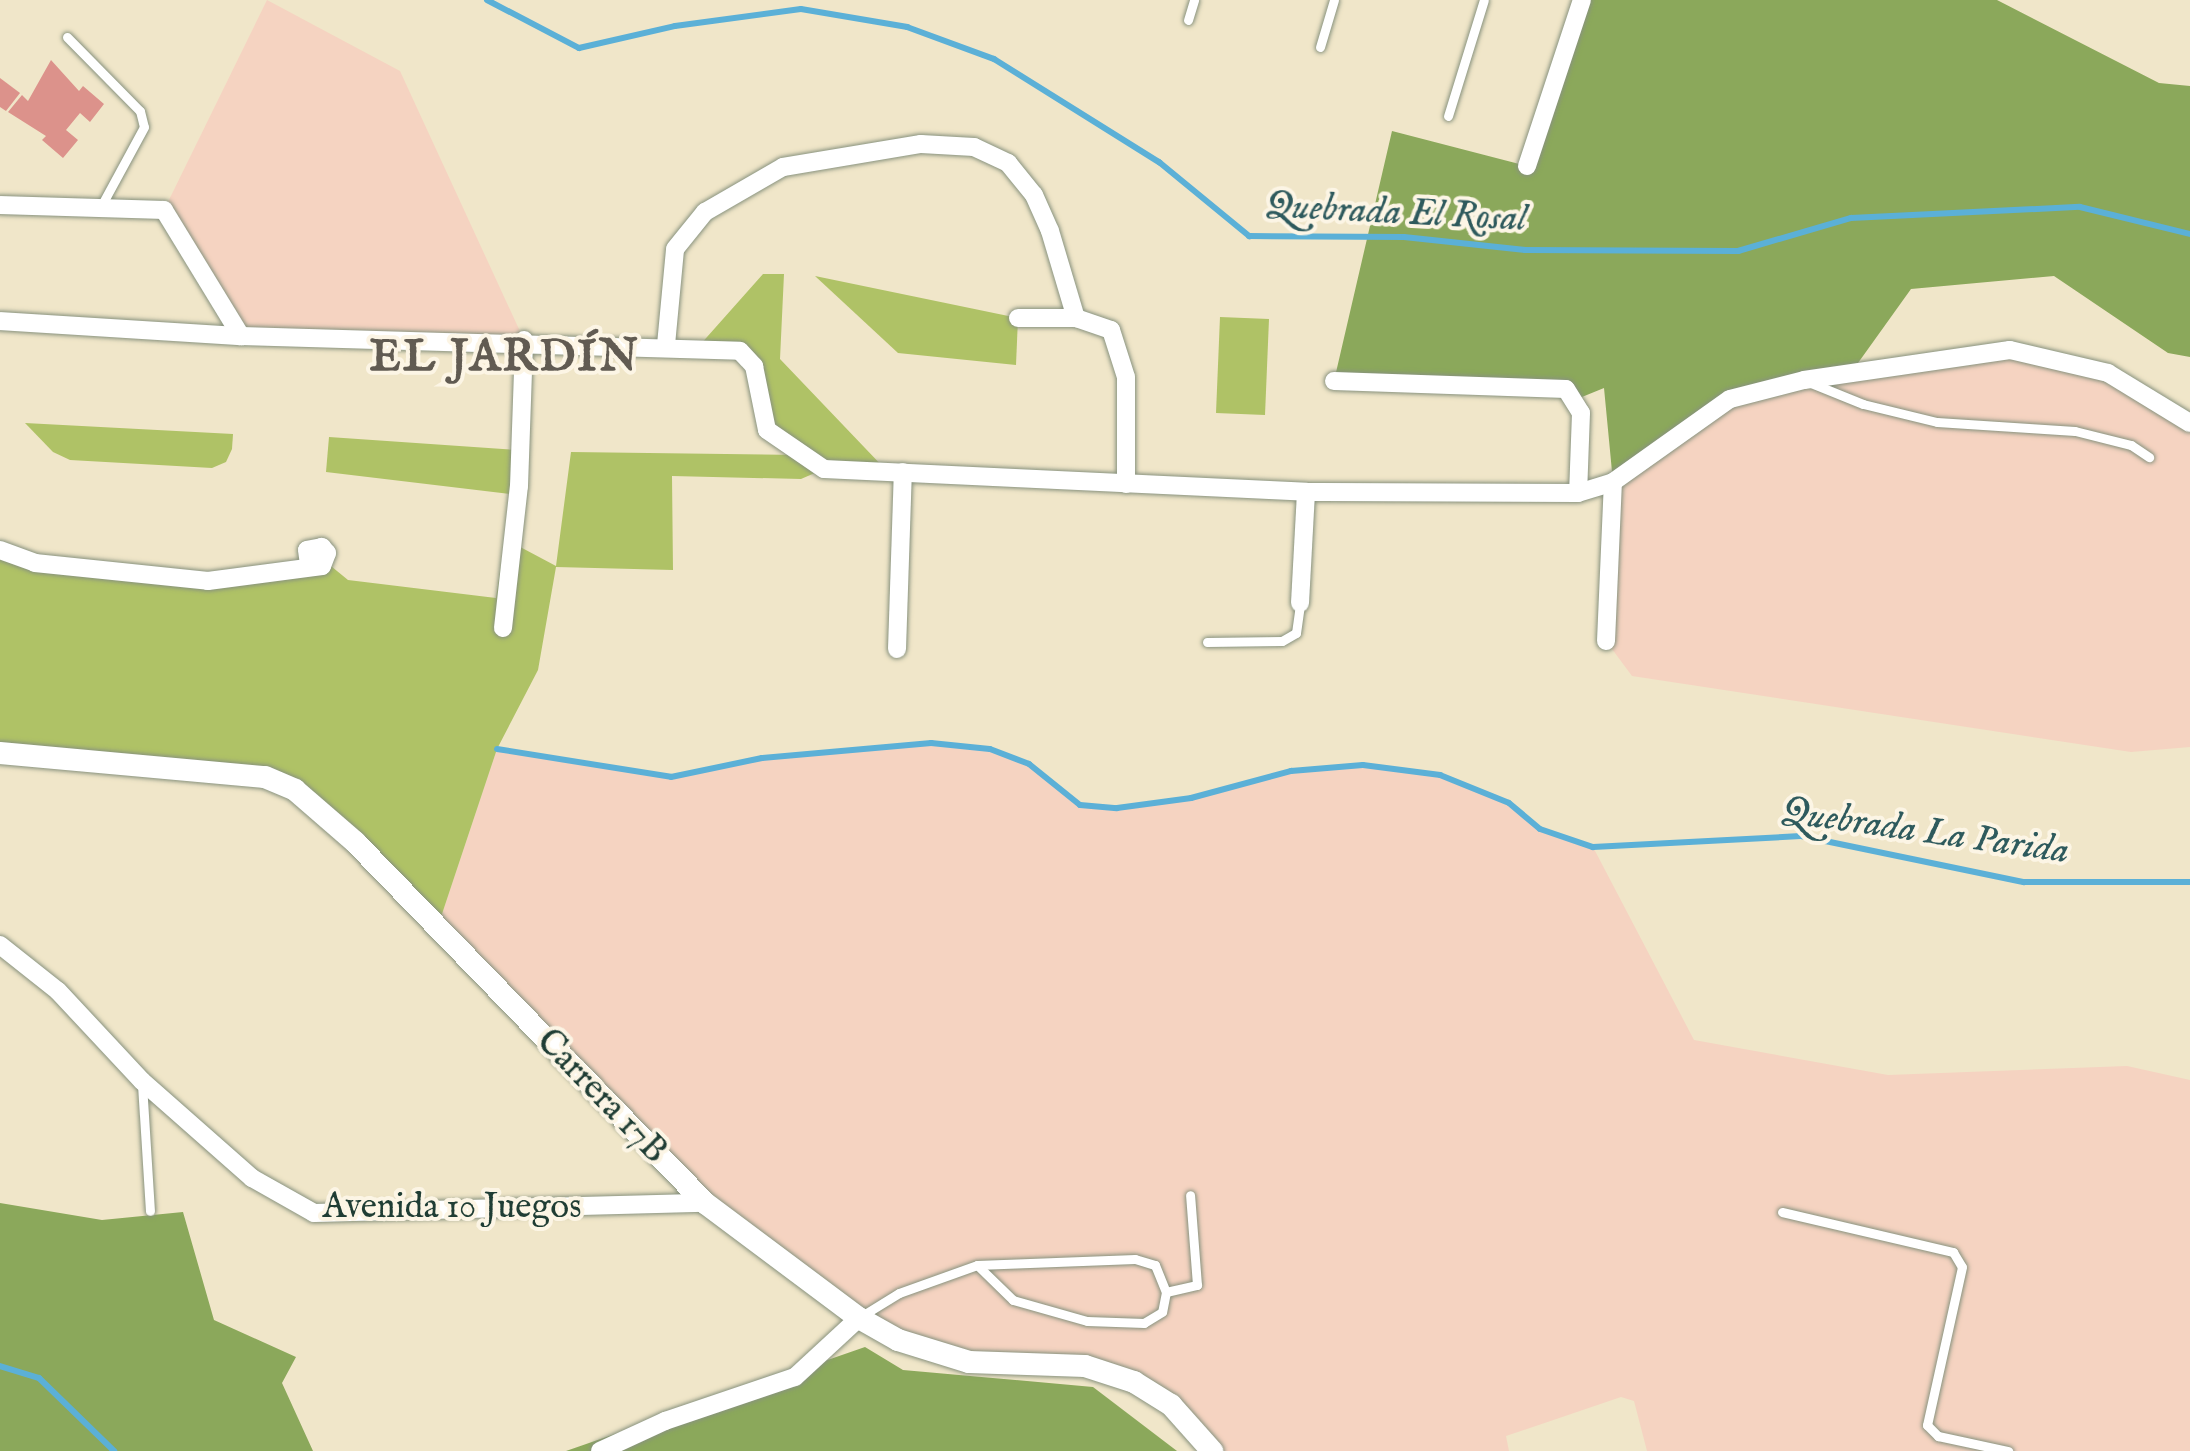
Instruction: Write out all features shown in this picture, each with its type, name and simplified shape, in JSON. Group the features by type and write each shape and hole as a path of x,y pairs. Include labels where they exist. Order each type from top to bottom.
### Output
{"street":[{"path":"1527,166 1582,0"},
{"path":"666,344 675,248 705,212 783,167 922,144 974,147 1008,163 1034,195 1050,231 1076,318"},
{"path":"0,206 164,210 241,336"},
{"path":"1018,318 1076,318 1112,330 1122,350 1126,484"},
{"path":"0,321 241,336 666,344 740,351 754,366 767,430 824,469 1126,484 1306,492 1578,493 1612,482 1730,400 1804,380 2010,350 2040,352 2108,373 2190,423"},
{"path":"503,628 520,468 524,340"},
{"path":"1334,382 1566,389 1581,414 1578,493"},
{"path":"897,648 903,472"},
{"path":"1606,641 1612,482"},
{"path":"1300,603 1306,492"},
{"path":"0,550 35,563 208,582 309,565"},
{"name":"Carrera 17B","path":"0,753 265,777 295,790 356,842 705,1204 858,1318 898,1340 968,1362 1085,1366 1134,1382 1171,1405 1212,1451"},
{"name":"Avenida 10 Juegos","path":"0,946 58,991 142,1082 252,1178 314,1212 705,1204"},
{"path":"600,1451 665,1420 795,1377 858,1318"}],"lane":[{"path":"1188,20 1194,0"},
{"path":"1320,48 1334,0"},
{"path":"1448,116 1484,0"},
{"path":"68,38 140,111 144,126 100,208"},
{"path":"1804,380 1863,404 1937,422 2074,431 2131,445 2148,457"},
{"path":"1207,642 1282,641 1296,633 1300,603"},
{"path":"142,1082 150,1211"},
{"path":"1166,1292 1197,1285 1190,1194"},
{"path":"1782,1212 1953,1252 1962,1267 1927,1425 1938,1436 2008,1451"},
{"path":"858,1318 899,1293 977,1265 1136,1259 1156,1265 1166,1292 1162,1312 1144,1323 1087,1321 1012,1300 977,1265"}],"shaded area":[{"path":"267,0 400,71 524,340 241,336 164,210"},
{"path":"2010,350 2108,373 2190,423 2190,747 2131,752 1632,676 1606,641 1613,482 1730,399"},
{"path":"931,743 990,749 1029,764 1079,805 1117,808 1191,798 1291,771 1363,765 1440,775 1509,803 1540,829 1593,847 1694,1040 1888,1075 2127,1066 2190,1080 2190,1451 1647,1451 1634,1401 1621,1397 1506,1436 1509,1451 1212,1451 1134,1382 969,1362 898,1340 735,1222 437,929 497,749 671,777 762,758"}],"green space":[{"path":"1582,0 1997,0 2159,83 2190,86 2190,357 2168,353 2054,276 1911,289 1858,363 1741,396 1613,482 1604,388 1577,399 1334,381 1392,131 1527,166"},
{"path":"763,274 784,274 780,359 886,470 824,469 801,479 672,476 673,570 556,567 538,670 497,749 437,929 295,790 0,753 0,550 207,581 326,562 348,580 496,598 505,539 556,566 571,452 801,455 779,444 740,351 699,346"},
{"path":"815,276 1018,318 1016,365 898,353"},
{"path":"1220,317 1269,319 1265,415 1216,413"},
{"path":"25,423 233,434 232,449 226,462 212,468 70,460 53,452"},
{"path":"329,437 516,450 510,494 326,472"},
{"path":"0,1203 102,1220 183,1212 214,1320 296,1357 282,1383 313,1451 0,1451"},
{"path":"865,1347 903,1370 1093,1387 1177,1451 566,1451"}],"building":[{"path":"51,60 79,91 83,86 104,104 90,122 80,113 66,130 78,140 63,158 42,140 46,136 8,112 22,95 28,101"},
{"path":"0,78 20,93 6,111 0,107"}],"waterway":[{"name":"Quebrada El Rosal","path":"487,0 579,48 675,26 801,9 907,27 994,59 1159,162 1249,236 1404,237 1525,250 1738,251 1851,218 2080,207 2190,234"},
{"name":"Quebrada La Parida","path":"497,749 671,777 762,758 931,743 990,749 1029,764 1080,805 1117,808 1191,798 1291,771 1363,765 1440,775 1509,803 1540,829 1593,847 1801,836 2024,882 2190,882"},
{"path":"0,1366 39,1378 114,1451"}],"district":[{"name":"EL JARDÍN","path":"505,358"}]}
